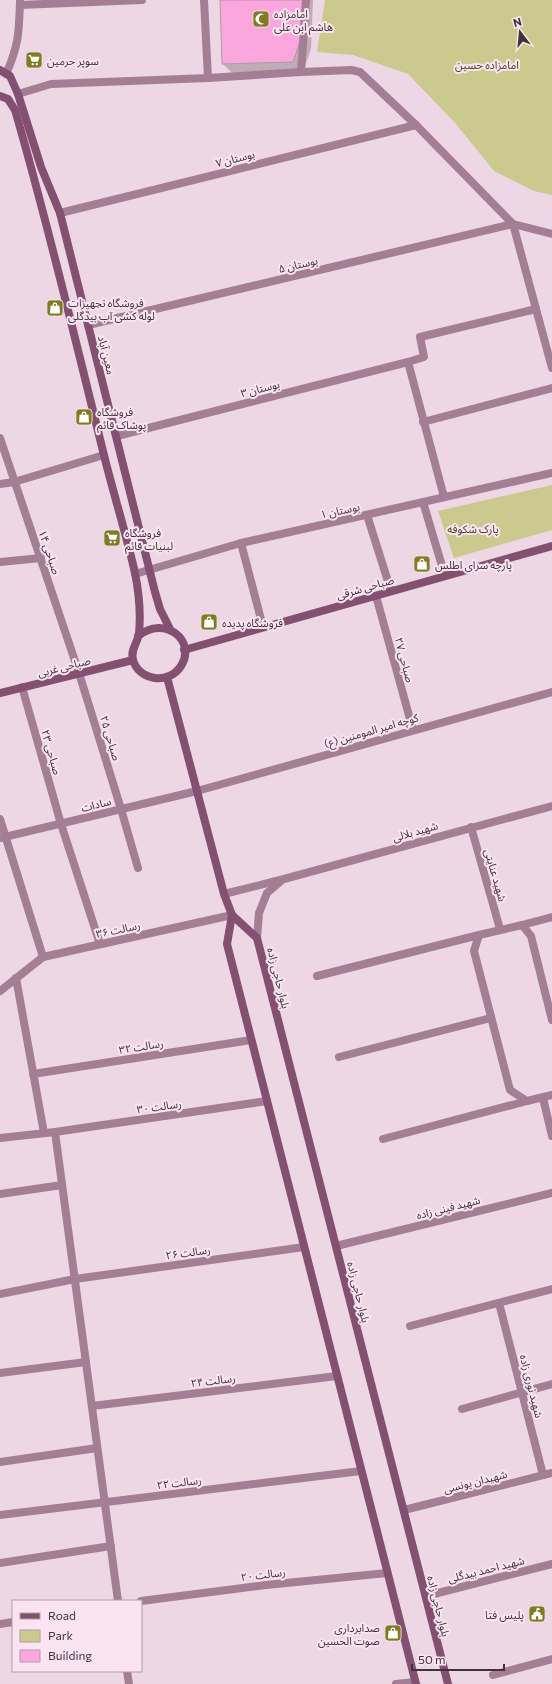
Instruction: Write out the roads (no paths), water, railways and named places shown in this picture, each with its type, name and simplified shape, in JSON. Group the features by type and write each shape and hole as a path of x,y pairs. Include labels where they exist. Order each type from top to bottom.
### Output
{"street":[{"path":"3,72 15,54 20,33 20,3 142,0"},
{"path":"204,0 208,78"},
{"path":"301,72 306,0"},
{"path":"18,94 50,84 208,78 351,70 360,72 416,125 513,224 552,368"},
{"name":"معین آباد","path":"3,72 10,76 18,94 41,167 60,213 160,609 170,629"},
{"path":"0,96 8,99 15,110 39,192 104,456 135,574 141,614 138,636 132,652 133,660 137,668 150,678 159,679 167,677 175,673 181,666 184,658 182,641 177,634 170,629 162,627 153,628 138,636"},
{"name":"بوستان ۷","path":"60,213 416,125"},
{"path":"513,224 552,234"},
{"name":"بوستان ۵","path":"88,325 513,224"},
{"name":"بوستان ۳","path":"117,436 408,362 424,357 420,337 536,309"},
{"path":"408,362 444,497"},
{"path":"423,422 552,388"},
{"name":"صباحی ۱۴","path":"0,438 79,673"},
{"path":"0,484 14,482 104,456"},
{"name":"بوستان ۱","path":"135,574 151,571 241,543 552,473"},
{"path":"424,502 445,576"},
{"path":"367,515 391,592"},
{"path":"241,543 263,627"},
{"name":"صباحی شرقی","path":"184,650 552,546"},
{"path":"0,562 41,558"},
{"name":"صباحی ۲۷","path":"376,596 413,730"},
{"name":"صباحی غربی","path":"0,693 133,660"},
{"name":"صباحی ۲۵","path":"79,673 138,868"},
{"name":"بلوار حاجی زاده","path":"167,677 224,894 232,915 257,938 448,1684"},
{"name":"صباحی ۲۳","path":"22,687 61,824 100,944"},
{"name":"کوچه امیر المومنین (ع)","path":"197,791 552,692"},
{"name":"سادات","path":"3,837 197,791"},
{"name":"شهید بلالی","path":"224,894 552,806"},
{"path":"0,819 3,837 43,956"},
{"name":"شهید عنایتی","path":"471,827 500,929"},
{"path":"257,938 259,913 267,893 284,879"},
{"path":"232,915 227,944 416,1683 396,1684"},
{"name":"رسالت ۳۶","path":"0,991 43,956 232,915"},
{"path":"317,976 552,917"},
{"path":"522,925 531,936 550,1003 552,1020"},
{"path":"479,935 474,951 510,1090 527,1101"},
{"path":"16,978 44,1133"},
{"path":"339,1057 491,1018"},
{"name":"رسالت ۳۲","path":"34,1074 251,1040"},
{"path":"383,1139 552,1095"},
{"path":"543,1098 552,1136"},
{"name":"رسالت ۳۰","path":"0,1138 55,1132 267,1101"},
{"path":"55,1132 118,1600"},
{"path":"0,1194 62,1185"},
{"name":"شهید فینی زاده","path":"336,1246 552,1193"},
{"name":"رسالت ۲۶","path":"0,1294 75,1279 304,1247"},
{"path":"410,1326 552,1289"},
{"name":"شهید نوری زاده","path":"499,1303 543,1475"},
{"path":"0,1373 86,1362"},
{"name":"رسالت ۲۴","path":"92,1406 337,1376"},
{"path":"462,1408 552,1384"},
{"path":"0,1462 97,1448"},
{"name":"رسالت ۲۲","path":"0,1515 361,1471"},
{"name":"شهیدان یونسی","path":"404,1510 552,1473"},
{"path":"0,1563 111,1546"},
{"name":"شهید احمد بیدگلی","path":"426,1596 552,1564"},
{"name":"رسالت ۲۰","path":"142,1601 266,1584 387,1573"},
{"path":"0,1624 12,1622"},
{"path":"493,1675 552,1659"},
{"path":"127,1672 129,1684"}],"place":[{"name":"امامزاده هاشم ابن علی","path":"261,19"},
{"name":"سوپر حرمین","path":"34,60"},
{"name":"فروشگاه تجهیزات لوله کشی آب بیدگلی","path":"55,308"},
{"name":"فروشگاه پوشاک قائم","path":"84,417"},
{"name":"فروشگاه لبنیات قائم","path":"112,538"},
{"name":"پارچه سرای اطلس","path":"422,564"},
{"name":"فروشگاه پدیده","path":"209,622"},
{"name":"پلیس فتا","path":"537,1614"},
{"name":"صدابرداری صوت الحسین","path":"393,1633"}],"park label":[{"name":"امامزاده حسین","path":"487,64"},
{"name":"پارک شکوفه","path":"473,528"}]}
